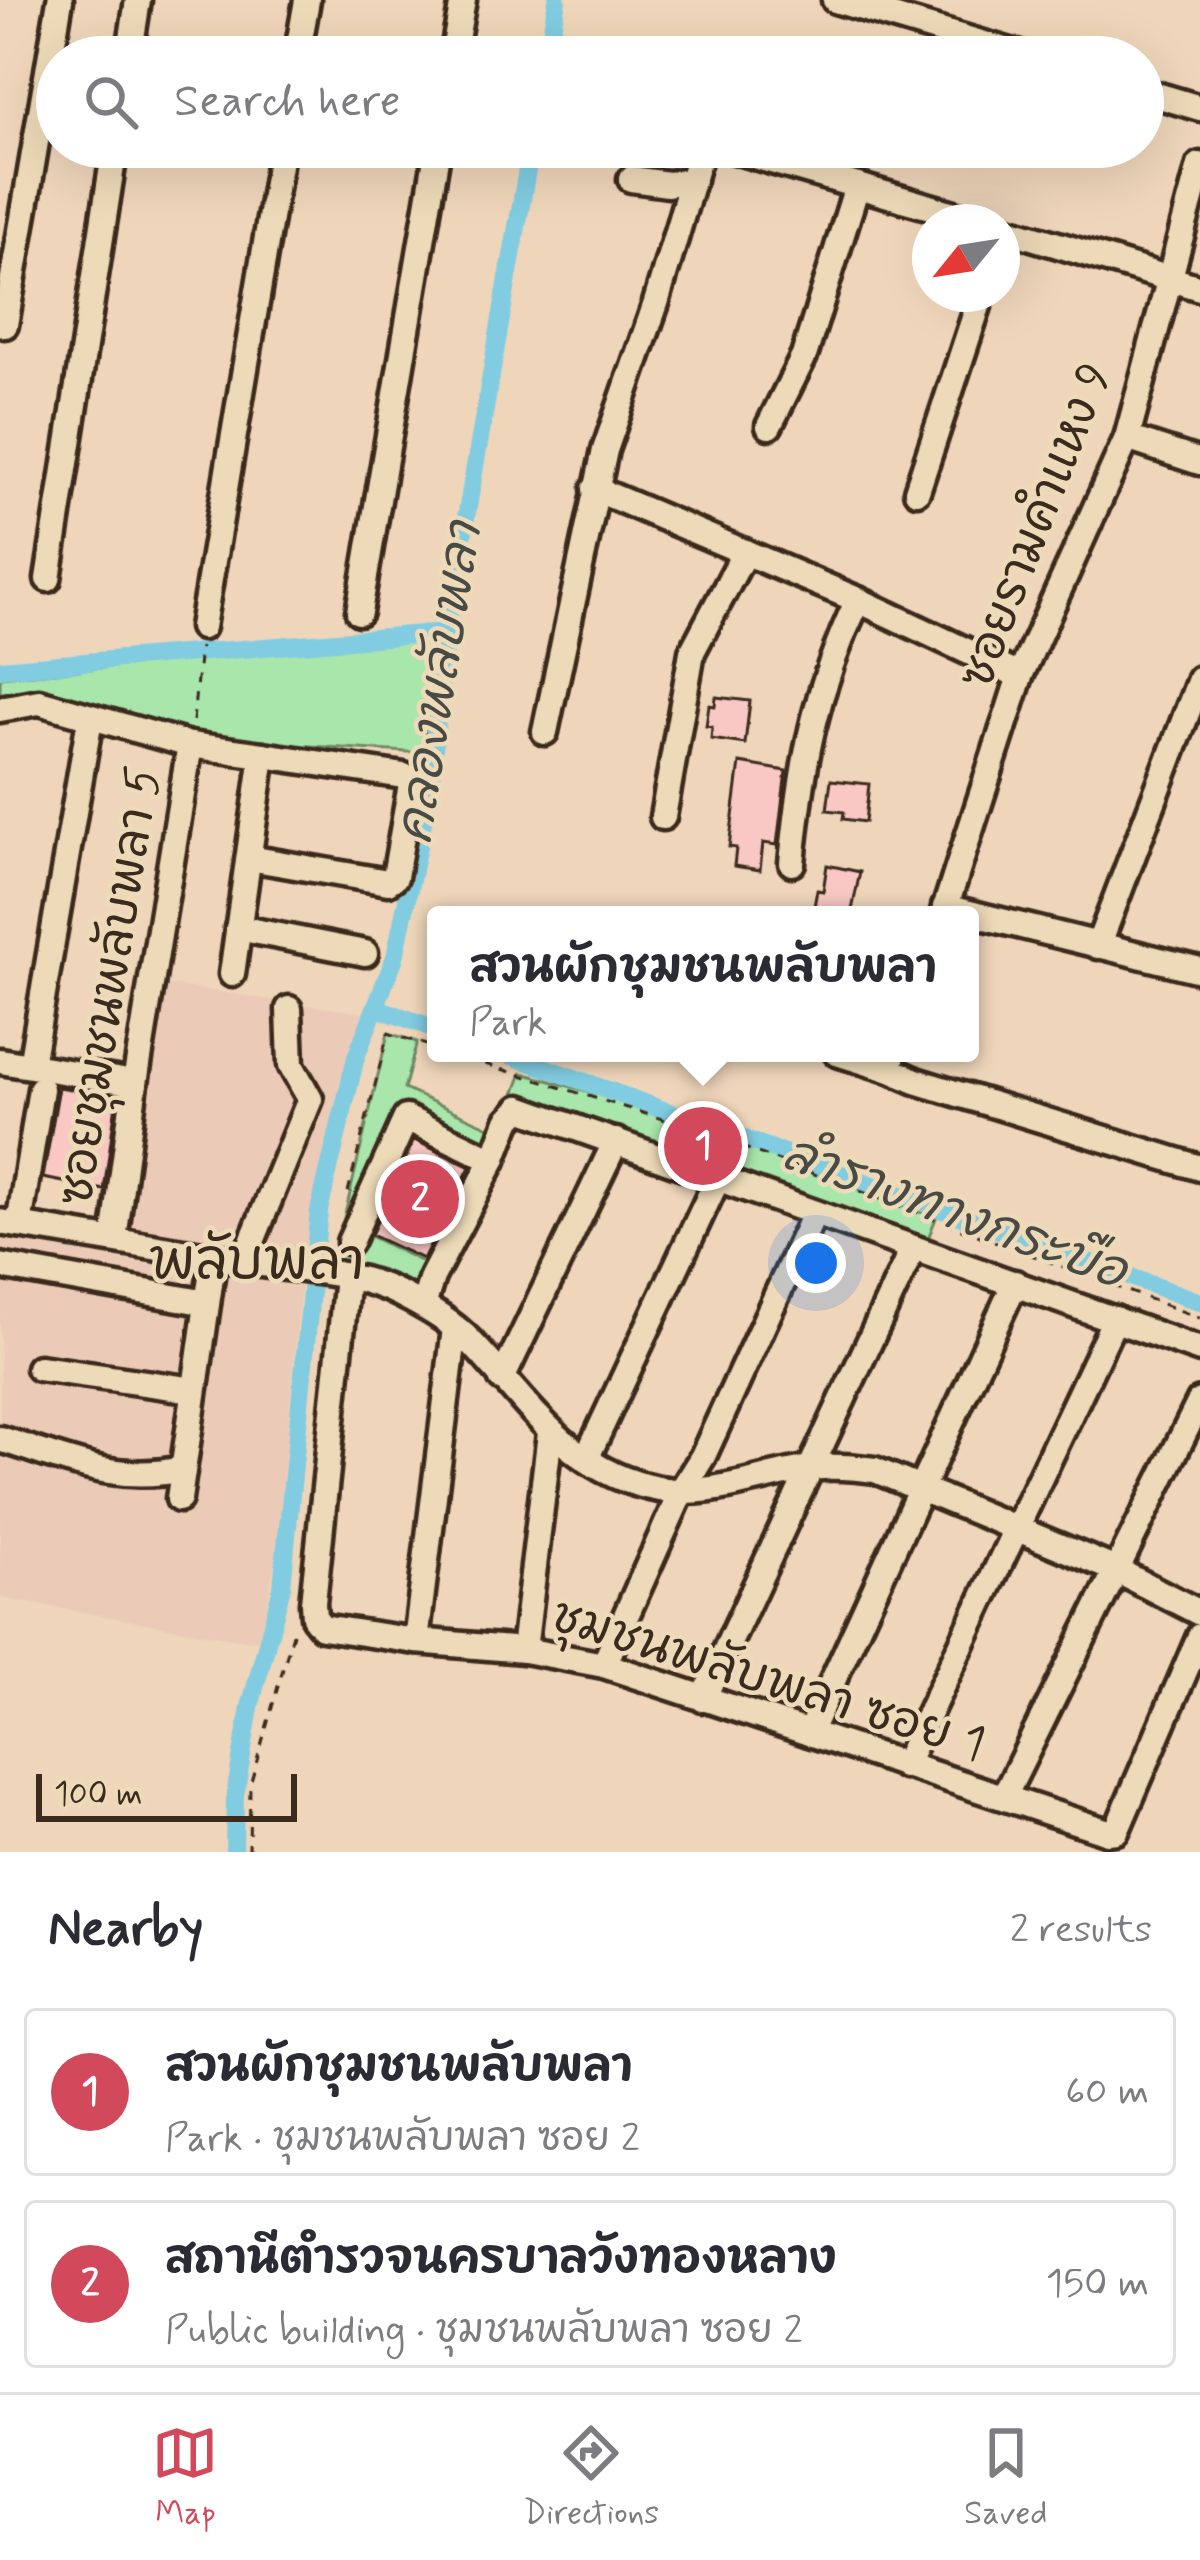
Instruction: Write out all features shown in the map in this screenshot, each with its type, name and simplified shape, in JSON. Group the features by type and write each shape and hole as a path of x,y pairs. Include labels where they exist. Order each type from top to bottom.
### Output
{"street":[{"path":"54,36 60,0"},
{"path":"132,36 138,0"},
{"path":"301,36 307,0"},
{"path":"457,36 463,0"},
{"path":"835,0 957,36"},
{"path":"1164,97 1200,108"},
{"path":"5,325 36,142"},
{"name":"ซอยรามคำแหง 9","path":"946,906 1021,676 1127,438 1200,165"},
{"path":"48,579 112,168"},
{"path":"202,627 278,168"},
{"path":"359,612 434,168"},
{"path":"545,732 595,489 696,168"},
{"path":"795,168 917,204"},
{"path":"631,179 668,184 693,180"},
{"path":"769,426 804,356 857,186"},
{"path":"1020,235 1200,287"},
{"path":"917,491 976,312"},
{"path":"1127,438 1200,462"},
{"path":"595,489 858,600 1021,676"},
{"path":"663,817 692,652 745,552"},
{"path":"792,863 808,736 831,658 858,600"},
{"path":"1098,946 1200,679"},
{"path":"0,709 39,702 190,746 404,776 411,784 395,877 388,882 249,859"},
{"path":"31,1065 90,719"},
{"name":"ซอยชุมชนพลับพลา 5","path":"114,1240 190,746"},
{"path":"232,974 263,755"},
{"path":"979,919 1200,970"},
{"path":"238,928 365,953"},
{"path":"244,1261 310,1099 291,1065 289,1009"},
{"path":"0,1060 135,1083"},
{"path":"892,1062 916,1081 1200,1168"},
{"path":"41,1089 10,1223 321,1270 382,1285 455,1328 550,1433 586,1459 626,1479 661,1490 682,1490 747,1483 809,1468 875,1470 1114,1569 1200,1612"},
{"path":"423,1306 432,1277 508,1121 520,1108 1200,1350"},
{"path":"350,1242 406,1118 493,1160"},
{"path":"502,1379 616,1141"},
{"path":"586,1459 718,1178"},
{"path":"604,1666 814,1214"},
{"path":"703,1699 913,1248"},
{"path":"179,1499 214,1256"},
{"path":"0,1266 207,1303"},
{"name":"ชุมชนพลับพลา ซอย 1","path":"347,1277 314,1617 322,1627 524,1650 604,1666 1108,1832 1119,1825 1200,1636"},
{"path":"808,1732 1015,1283"},
{"path":"904,1766 1115,1318"},
{"path":"416,1641 455,1328"},
{"path":"39,1368 194,1390"},
{"path":"1004,1795 1200,1401"},
{"path":"524,1650 550,1433"},
{"path":"0,1438 118,1475 153,1476 183,1469"}],"path":[{"path":"190,746 202,627"},
{"path":"479,1062 691,1128 1200,1318"}],"shaded area":[{"path":"158,983 363,1013 301,1281 277,1550 261,1640 0,1598 0,1236 104,1254 121,1227"}],"green space":[{"path":"433,638 423,753 246,742 73,703 0,705 0,677"},
{"path":"388,1033 417,1042 404,1089 496,1130 489,1154 408,1133 362,1232 426,1264 414,1292 332,1269"},
{"path":"522,1073 640,1106 936,1218 925,1246 850,1215 513,1097"}],"building":[{"path":"716,697 750,701 745,744 711,739 712,727 706,726 709,705 715,706"},
{"path":"740,763 786,771 777,845 763,843 760,870 734,866 736,848 729,847"},
{"path":"831,780 869,784 865,822 843,819 844,812 827,810"},
{"path":"827,865 860,872 853,906 814,906 817,890 823,891"},
{"path":"59,1087 117,1097 104,1190 43,1178"},
{"path":"414,1140 470,1167 423,1259 371,1235"}],"waterway":[{"name":"คลองพลับพลา","path":"551,36 557,0"},
{"name":"คลองพลับพลา","path":"234,1852 235,1796 250,1707 282,1587 319,1211 356,1057 395,957 430,788 446,632 527,168"},
{"path":"0,669 446,632"},
{"name":"ลำรางทางกระบือ","path":"377,1008 427,1026"},
{"name":"ลำรางทางกระบือ","path":"529,1062 1200,1302"}],"place":[{"name":"สวนผักชุมชนพลับพลา","path":"703,1146"},
{"name":"สถานีตำรวจนครบาลวังทองหลาง","path":"420,1199"}],"district":[{"name":"พลับพลา","path":"257,1263"}]}
